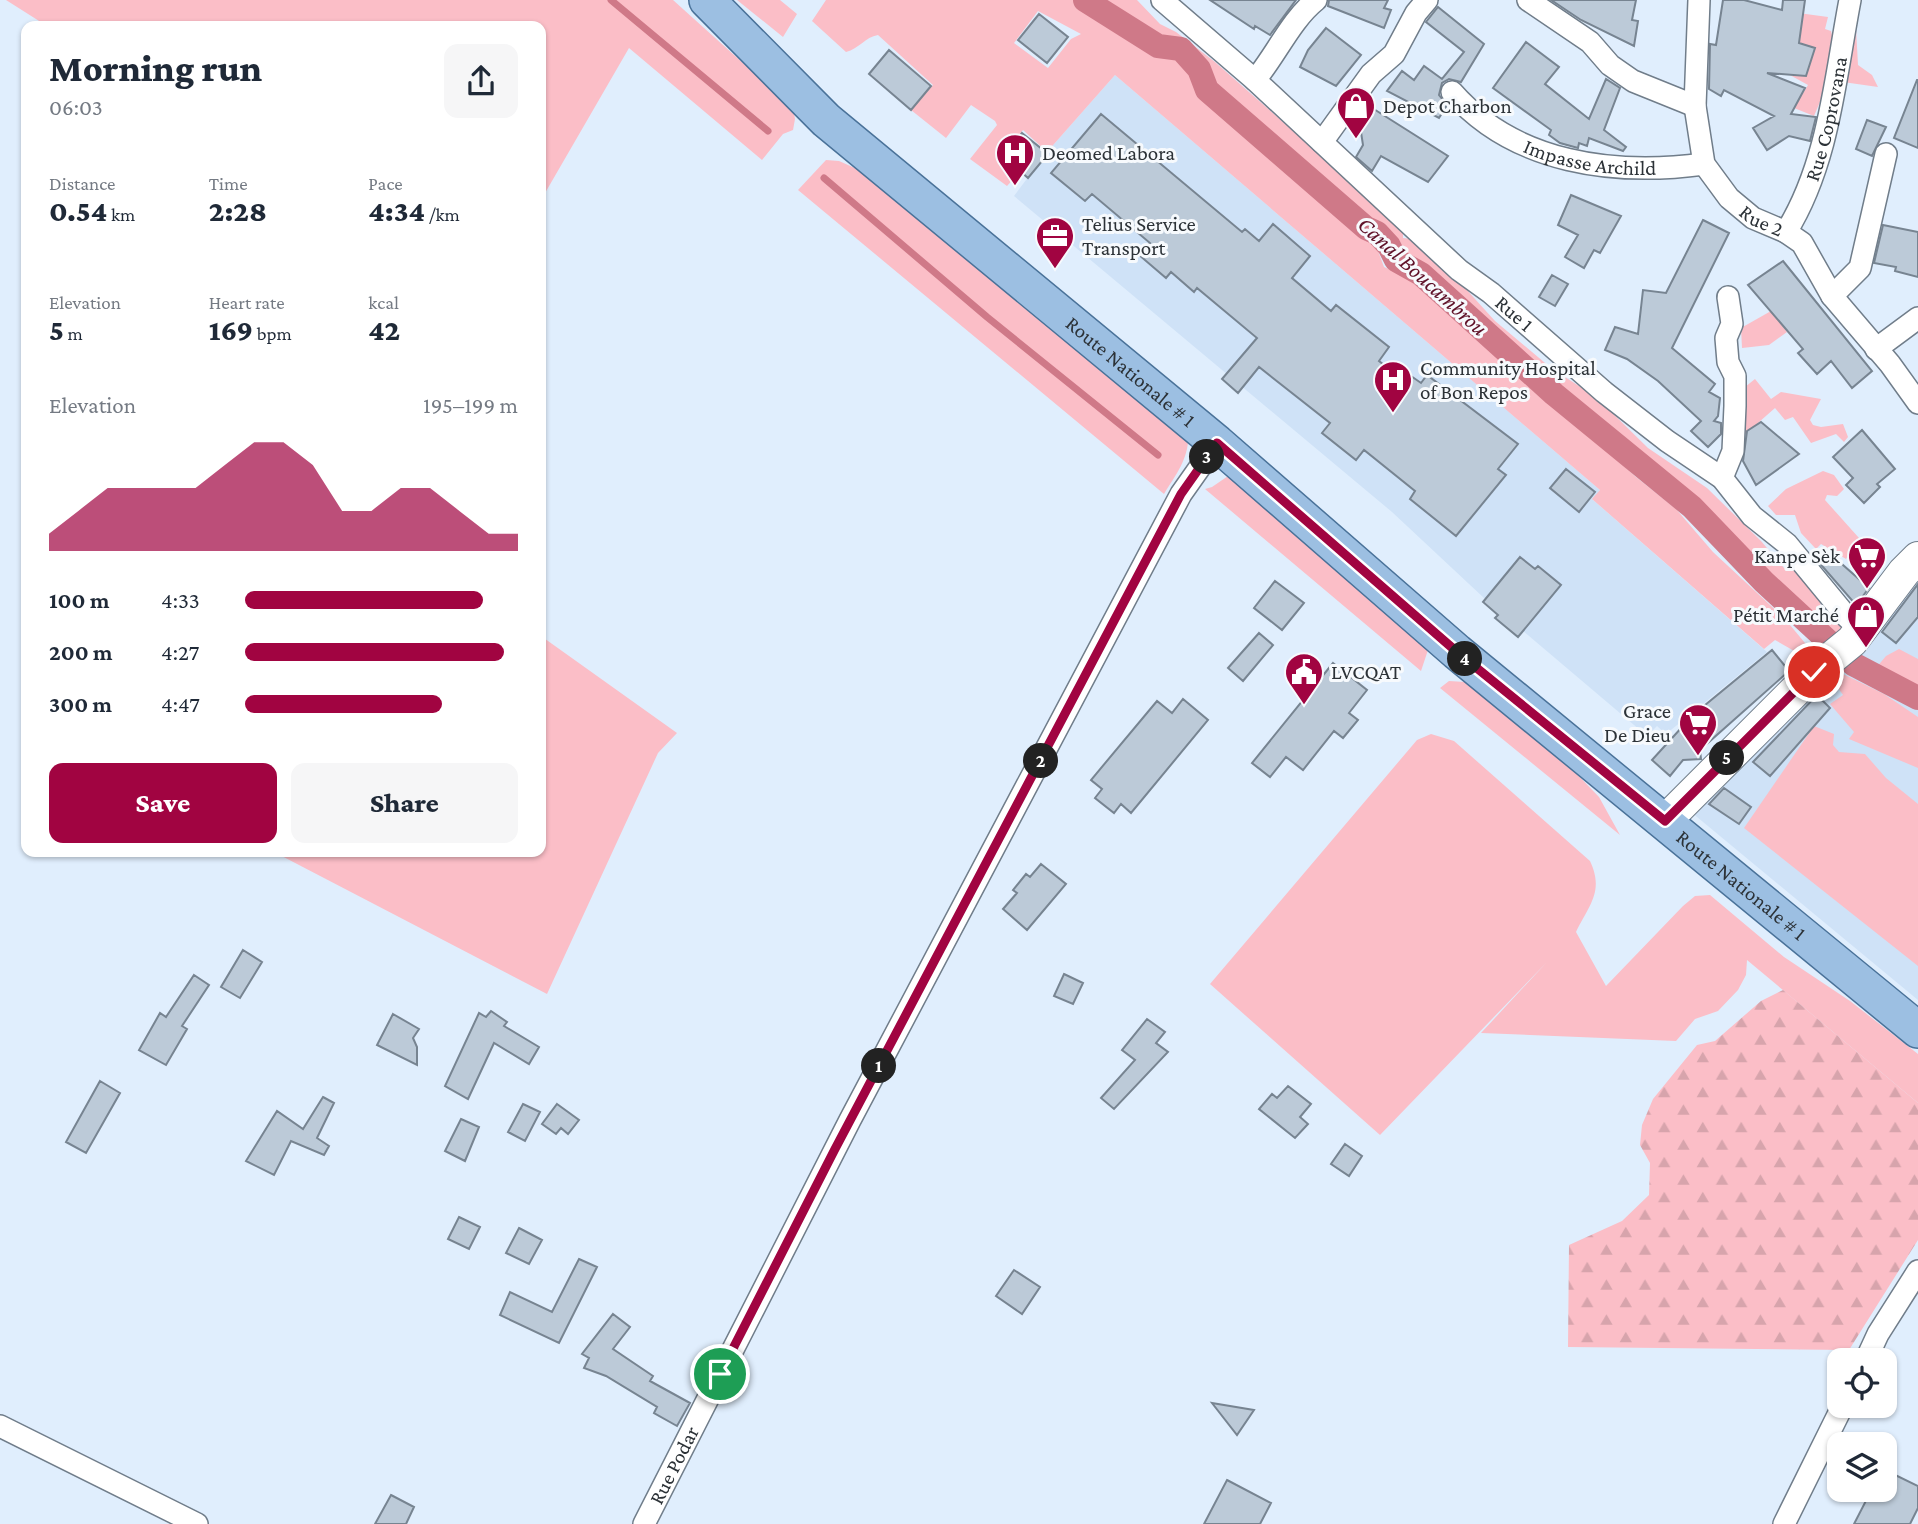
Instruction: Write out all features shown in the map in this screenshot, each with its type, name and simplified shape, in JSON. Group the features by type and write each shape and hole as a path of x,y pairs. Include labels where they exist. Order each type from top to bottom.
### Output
{"main road":[{"name":"Route Nationale # 1","path":"707,0 826,120 1217,443 1457,652 1918,1030"}],"street":[{"name":"Rue 1","path":"1162,0 1255,80 1459,270 1491,293 1604,392 1667,441 1722,478 1752,516 1787,544 1847,617 1857,636"},
{"path":"1255,80 1276,55 1303,11 1316,0"},
{"path":"1322,142 1371,74 1394,54 1416,13 1427,0"},
{"path":"1528,0 1590,42 1610,65 1633,81 1695,106"},
{"name":"Rue 2","path":"1699,0 1695,106 1704,164 1729,198 1753,218 1786,232 1802,243 1832,296 1918,403"},
{"name":"Rue Coprovana","path":"1786,232 1803,205 1822,145 1850,0"},
{"name":"Impasse Archild","path":"1452,92 1506,135 1568,162 1645,169 1704,164"},
{"path":"1832,296 1860,268 1886,154"},
{"path":"1722,478 1733,451 1735,405 1735,376 1728,362 1726,338 1732,324 1728,297"},
{"path":"1877,349 1918,318"},
{"name":"Rue Podar","path":"644,1524 845,1130 1181,494 1217,443"},
{"path":"1665,821 1814,672 1857,636 1904,572 1918,558"},
{"path":"1872,1348 1918,1271"},
{"path":"1784,1524 1837,1418"},
{"path":"0,1426 197,1524"}],"shaded area":[{"name":"Community Hospital of Bon Repos","path":"1115,75 1600,490 1593,500 1767,652 1666,734 1657,726 1647,736 1484,598 1392,512 1014,196 1047,152"},
{"path":"1918,579 1918,1000 1691,812"}],"green space":[{"path":"6,0 673,0 793,108 795,119 793,130 783,134 762,160 629,48 546,191 546,21 39,21"},
{"path":"737,0 780,0 797,14 783,37"},
{"path":"826,0 1081,0 1164,55 1178,58 1219,108 1349,220 1378,251 1384,267 1425,285 1636,477 1676,509 1713,552 1785,619 1810,649 1809,656 1803,656 1775,640 1764,649 1592,499 1600,490 1115,75 1047,152 1023,130 1001,157 1019,173 1007,186 970,159 997,125 995,121 971,105 946,138 911,110 933,85 878,35 846,52 812,21","holes":["1038,11 1081,34 1071,39 1048,68 1014,43"]},
{"path":"1092,0 1137,0 1160,24 1176,32 1215,62 1403,228 1403,238 1412,239 1442,263 1443,270 1456,278 1495,321 1551,368 1596,397 1648,448 1707,488 1761,541 1784,568 1795,569 1820,599 1821,611 1826,617 1841,621 1844,627 1841,633 1834,633 1806,614 1719,527 1626,444 1581,405 1555,390 1432,278 1399,256 1378,228 1352,211 1281,147 1260,122 1207,81 1203,68 1191,52 1161,42"},
{"path":"1791,12 1828,17 1825,29 1831,31 1832,63 1814,116 1794,108 1808,85 1779,69"},
{"path":"1856,28 1858,65 1872,75 1878,87 1843,82"},
{"path":"826,160 839,161 857,169 1024,298 1188,432 1185,457 1164,494 798,190"},
{"path":"1771,311 1787,332 1769,345 1742,348 1741,328"},
{"path":"1755,379 1771,399 1781,392 1821,399 1810,420 1813,425 1821,427 1843,424 1848,437 1844,442 1836,434 1811,443 1793,417 1785,420 1775,408 1742,437 1745,387"},
{"path":"1823,471 1834,475 1844,489 1837,496 1827,495 1825,500 1859,538 1846,559 1821,544 1816,549 1801,533 1795,515 1776,515 1768,506 1786,489"},
{"path":"1231,474 1429,647 1421,671 1205,489"},
{"path":"546,640 677,733 658,753 547,994 284,857 546,857"},
{"path":"1899,649 1918,659 1918,705 1859,672 1855,665 1876,668 1886,656"},
{"path":"1839,672 1884,694 1918,717 1918,768 1849,739 1854,732 1830,704 1843,695 1832,679"},
{"path":"1449,681 1465,682 1572,769 1599,797 1620,835 1440,688"},
{"path":"1814,726 1834,734 1833,745 1839,752 1865,754 1886,778 1918,804 1918,966 1744,828"},
{"path":"1431,734 1454,741 1590,861 1596,881 1594,897 1576,932 1606,986 1683,906 1695,896 1710,895 1784,957 1850,1001 1918,1054 1918,1103 1747,960 1746,975 1738,990 1718,1011 1695,1019 1676,1041 1481,1033 1547,962 1380,1135 1210,984 1417,740"},
{"path":"1783,990 1918,1103 1918,1240 1850,1348 1568,1347 1569,1245 1622,1221 1649,1195 1650,1163 1640,1145 1642,1125 1653,1099 1697,1045 1715,1041 1761,1001"}],"building":[{"path":"1210,0 1296,0 1270,35 1255,26 1254,29"},
{"path":"1329,0 1388,0 1384,8 1391,10 1384,28 1328,6"},
{"path":"1551,0 1636,0 1632,20 1638,21 1634,46 1581,20"},
{"path":"1723,0 1744,0 1782,10 1783,0 1805,0 1799,43 1815,48 1806,76 1767,73 1805,88 1791,114 1816,117 1810,141 1789,136 1767,150 1753,128 1774,116 1724,90 1721,96 1709,89 1710,44 1716,45"},
{"path":"1438,7 1484,44 1461,82 1449,79 1442,83 1439,95 1447,105 1439,118 1387,91 1402,71 1414,80 1424,66 1442,79 1464,52 1426,22"},
{"path":"1039,14 1068,37 1047,63 1018,40"},
{"path":"1326,28 1361,55 1336,86 1300,67 1308,50"},
{"path":"1526,42 1559,67 1545,84 1589,119 1606,79 1620,88 1604,130 1626,147 1623,151 1589,138 1587,146 1579,143 1578,148 1560,143 1549,135 1551,130 1493,88"},
{"path":"889,50 931,86 911,110 869,74"},
{"path":"1918,80 1918,148 1894,138"},
{"path":"1369,106 1448,156 1428,182 1381,156 1372,171 1356,157 1363,145 1359,119"},
{"path":"1101,114 1242,232 1245,229 1259,241 1273,224 1310,256 1292,278 1331,311 1336,305 1389,347 1379,361 1406,382 1411,376 1421,383 1427,375 1518,444 1498,469 1506,475 1456,536 1410,499 1415,491 1364,450 1356,460 1322,433 1330,423 1259,367 1238,393 1222,379 1257,338 1197,288 1194,292 1171,272 1166,278 1139,255 1150,243 1092,194 1085,201 1051,173"},
{"path":"1867,120 1886,127 1872,156 1856,149"},
{"path":"1022,133 1048,154 1028,178 1003,156"},
{"path":"1571,195 1621,216 1600,253 1594,250 1584,268 1565,257 1578,235 1558,225"},
{"path":"1703,220 1729,233 1672,348 1715,384 1709,392 1720,398 1718,416 1714,421 1721,423 1721,434 1708,447 1691,431 1701,421 1658,381 1627,359 1605,350 1615,327 1638,334 1643,290 1666,293"},
{"path":"1883,225 1918,232 1918,277 1895,271 1896,267 1874,263"},
{"path":"1783,261 1872,371 1852,388 1831,361 1817,374 1798,353 1803,349 1748,285"},
{"path":"1552,275 1568,284 1555,306 1539,297"},
{"path":"1761,422 1799,454 1756,485 1743,461 1747,431"},
{"path":"1862,430 1895,469 1877,484 1880,487 1864,503 1846,485 1853,478 1833,457"},
{"path":"1566,469 1595,492 1579,512 1550,488"},
{"path":"1826,550 1869,588 1856,605 1816,559"},
{"path":"1520,557 1535,569 1538,566 1561,585 1518,637 1495,618 1498,615 1483,602"},
{"path":"1275,581 1304,603 1282,630 1254,608"},
{"path":"1918,584 1918,617 1896,643 1882,632"},
{"path":"1259,633 1273,645 1243,681 1228,668"},
{"path":"1772,650 1789,671 1700,750 1701,759 1683,760 1670,776 1652,760 1693,715"},
{"path":"1333,663 1367,690 1349,713 1358,720 1343,738 1334,731 1303,770 1286,757 1270,777 1252,763"},
{"path":"1817,695 1830,708 1770,776 1753,762"},
{"path":"1183,699 1208,720 1131,813 1121,804 1114,813 1095,798 1102,789 1091,780 1157,701 1172,713"},
{"path":"1724,788 1751,807 1739,824 1709,804"},
{"path":"1041,864 1066,884 1027,930 1003,909 1017,893 1013,890 1026,874 1030,877"},
{"path":"243,950 262,962 240,998 221,987"},
{"path":"1064,974 1083,983 1073,1004 1054,996"},
{"path":"194,975 209,985 182,1026 187,1029 166,1065 139,1050 160,1013 166,1017"},
{"path":"491,1011 507,1022 504,1026 539,1047 529,1064 494,1043 468,1099 445,1086 479,1013 486,1017"},
{"path":"393,1014 419,1029 413,1038 417,1047 417,1065 377,1045"},
{"path":"1147,1019 1165,1032 1156,1043 1168,1052 1114,1109 1101,1098 1135,1060 1122,1050"},
{"path":"100,1081 120,1093 86,1153 66,1142"},
{"path":"1288,1086 1311,1104 1300,1117 1308,1124 1295,1138 1259,1109 1272,1094 1277,1098"},
{"path":"323,1097 334,1103 317,1138 329,1146 324,1155 291,1141 274,1175 246,1161 277,1111 303,1129"},
{"path":"523,1104 540,1112 525,1141 508,1132"},
{"path":"557,1104 579,1120 568,1134 561,1128 556,1134 542,1124"},
{"path":"461,1119 479,1127 465,1161 445,1151"},
{"path":"1345,1144 1362,1156 1349,1176 1331,1164"},
{"path":"459,1217 480,1227 469,1249 448,1239"},
{"path":"519,1228 542,1240 529,1264 506,1253"},
{"path":"579,1259 597,1267 559,1343 500,1315 510,1292 552,1312"},
{"path":"1014,1270 1040,1287 1022,1314 996,1296"},
{"path":"613,1314 630,1327 613,1349 653,1376 650,1381 690,1403 677,1426 654,1413 657,1407 606,1376 584,1368 589,1358 582,1354"},
{"path":"1212,1403 1254,1410 1237,1435"},
{"path":"1897,1476 1918,1486 1918,1508 1910,1524 1854,1524 1865,1502 1897,1502"},
{"path":"1227,1480 1271,1503 1260,1524 1204,1524"},
{"path":"391,1495 414,1507 406,1524 375,1524"}],"waterway":[{"path":"611,0 768,131"},
{"name":"Canal Boucambrou","path":"1085,0 1158,46 1181,49 1199,69 1207,90 1366,228 1377,233 1389,246 1396,260 1421,274 1554,394 1692,507 1764,582 1853,664 1918,698"},
{"path":"824,178 987,317 1158,455"}],"place":[{"name":"Depot Charbon","path":"1356,140"},
{"name":"Deomed Labora","path":"1015,187"},
{"name":"Telius Service Transport","path":"1055,270"},
{"name":"Community Hospital of Bon Repos","path":"1393,414"},
{"name":"Kanpe Sèk","path":"1867,590"},
{"name":"Pétit Marché","path":"1866,649"},
{"name":"LVCQAT","path":"1304,706"},
{"name":"Grace De Dieu","path":"1698,757"}],"route":[{"path":"720,1374 835,1149 1181,494 1217,443 1457,652 1665,821 1814,672"}]}
